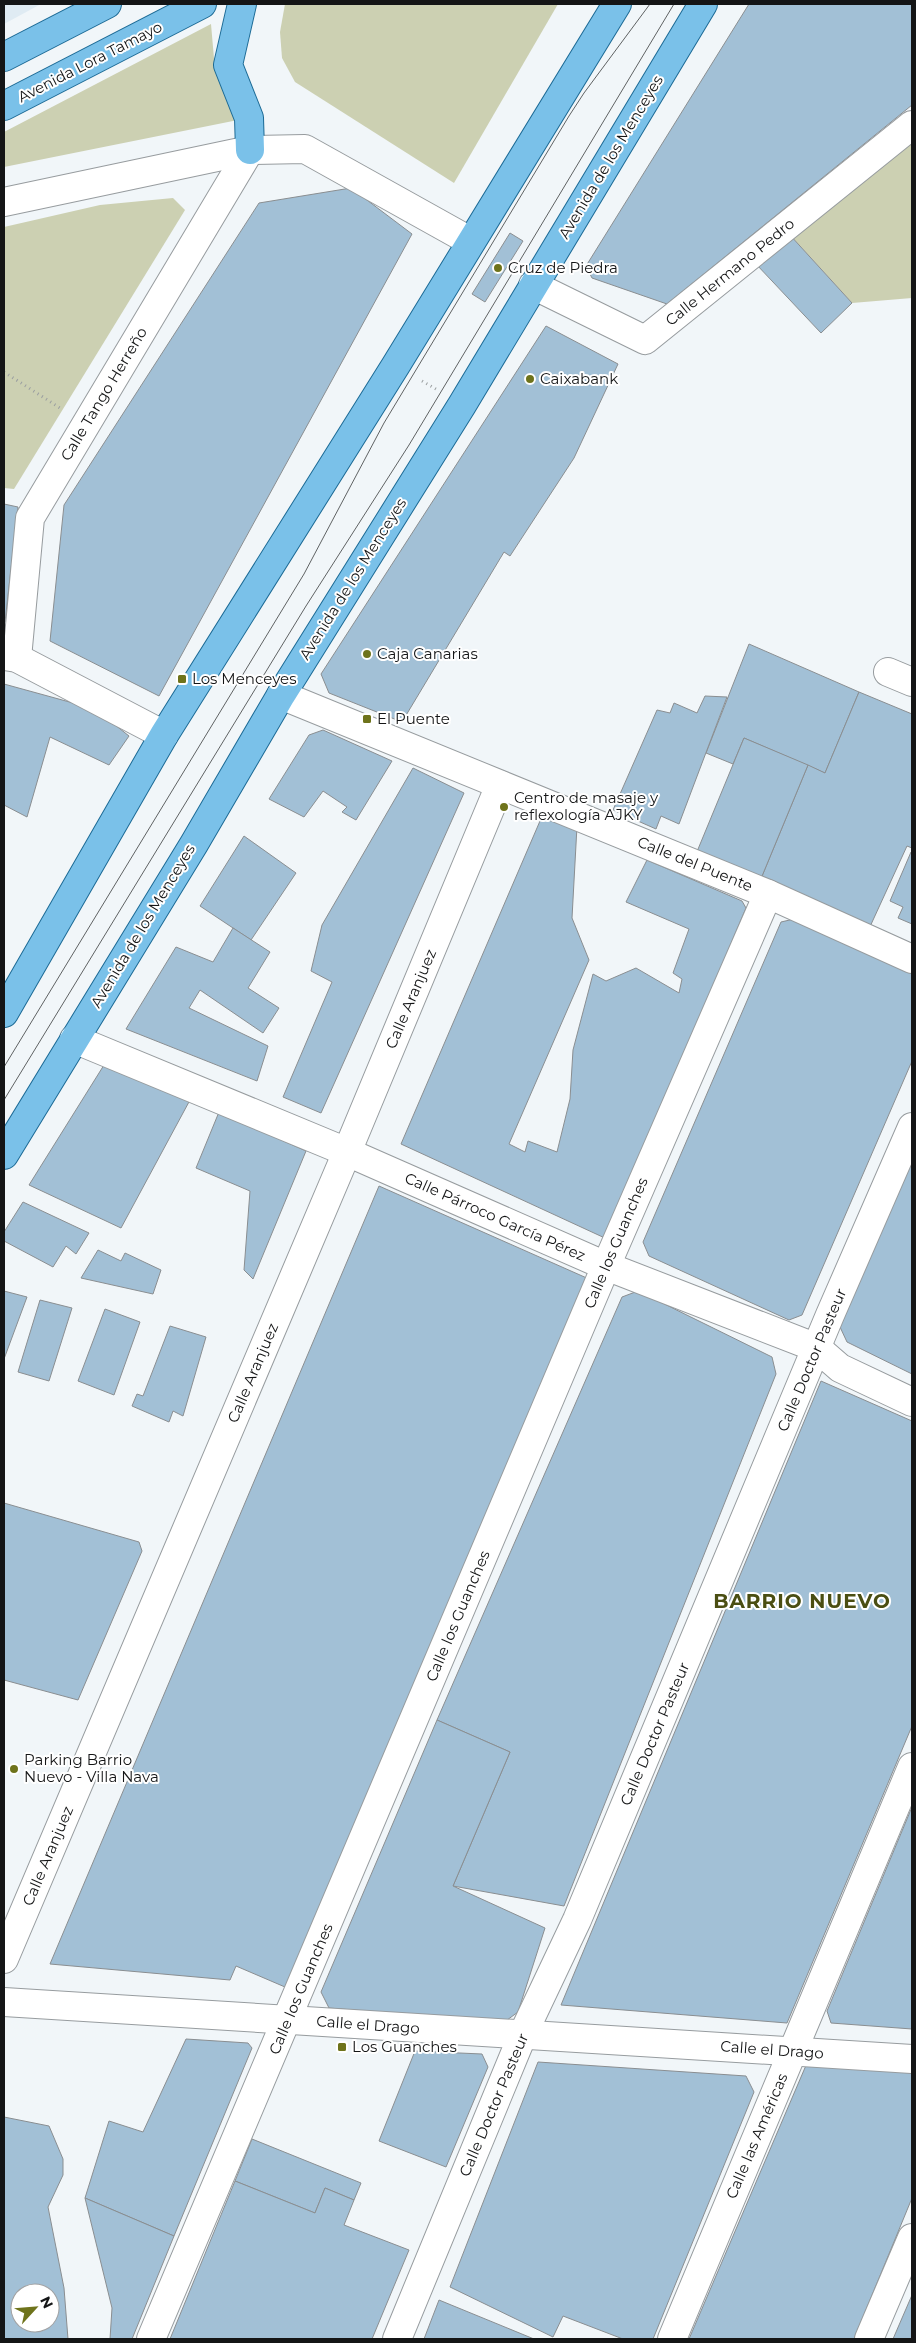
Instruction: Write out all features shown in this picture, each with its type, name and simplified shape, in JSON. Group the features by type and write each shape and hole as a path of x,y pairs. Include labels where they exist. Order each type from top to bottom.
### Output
{"main road":[{"path":"4,57 107,4"},
{"name":"Avenida Lora Tamayo","path":"4,106 202,4"},
{"path":"242,4 228,65 249,118 250,150"},
{"name":"Avenida de los Menceyes","path":"4,1155 281,695 456,414 703,4"},
{"path":"4,1013 164,735 396,365 614,6"}],"street":[{"name":"Calle Hermano Pedro","path":"533,285 645,340 912,125"},
{"path":"4,202 250,150 305,148 470,242"},
{"name":"Calle Tango Herreño","path":"11,657 30,518 250,150"},
{"path":"11,657 164,735"},
{"path":"888,672 912,682"},
{"name":"Calle del Puente","path":"281,695 768,894 912,959"},
{"name":"Calle Aranjuez","path":"4,1959 347,1152 500,785"},
{"name":"Calle los Guanches","path":"151,2339 288,2020 606,1266 768,894"},
{"name":"Calle Párroco García Pérez","path":"74,1040 347,1152 606,1266 817,1348 840,1368 912,1402"},
{"name":"Calle Doctor Pasteur","path":"397,2339 523,2034 577,1920 817,1348 912,1127"},
{"name":"Calle las Américas","path":"672,2339 912,1767"},
{"name":"Calle el Drago","path":"4,2002 912,2059"},
{"path":"870,2339 912,2238"}],"path":[{"path":"4,372 64,411"},
{"path":"420,380 440,392"}],"shaded area":[{"path":"4,4 41,4 4,24"}],"green space":[{"path":"285,4 558,4 454,183 295,82 282,58 280,32"},
{"path":"211,24 215,70 238,120 4,167 4,132"},
{"path":"912,136 912,298 852,303 789,234"},
{"path":"173,198 185,210 14,489 4,488 4,227 100,205"}],"building":[{"path":"749,4 912,4 912,105 667,304 592,278 586,266"},
{"path":"351,188 412,234 159,696 50,641 64,505 259,203"},
{"name":"Cruz de Piedra","path":"510,233 523,241 485,302 472,294"},
{"path":"789,234 852,303 821,333 756,264"},
{"path":"546,326 618,364 574,458 510,556 504,552 402,722 329,693 321,674"},
{"path":"4,504 18,507 5,622 4,622"},
{"path":"749,644 859,692 825,773 744,738 733,764 706,753"},
{"path":"4,684 95,709 129,736 109,765 50,737 27,817 4,805"},
{"path":"859,692 912,714 912,848 907,846 868,931 760,881 808,765 825,773"},
{"path":"705,696 727,697 679,824 661,816 656,829 613,810 657,710 670,713 674,703 697,713"},
{"path":"323,730 392,761 356,820 342,812 347,807 323,791 304,817 269,799 309,735"},
{"path":"744,738 808,765 760,881 696,854"},
{"path":"413,768 464,793 321,1113 283,1097 332,982 311,971 322,925"},
{"path":"543,814 577,826 572,918 589,960 509,1144 525,1152 528,1141 557,1152 570,1099 573,1050 593,974 606,981 636,968 679,993 682,979 673,973 689,929 626,902 647,860 742,901 746,908 607,1239 401,1144"},
{"path":"244,836 296,873 251,940 200,906"},
{"path":"911,852 912,924 898,918 903,907 890,901"},
{"path":"794,919 912,971 912,1061 802,1315 789,1320 649,1256 643,1242 781,922"},
{"path":"233,928 270,952 248,988 279,1008 263,1033 200,990 189,1008 268,1046 257,1081 126,1029 176,947 213,962"},
{"path":"104,1065 190,1100 121,1228 29,1185"},
{"path":"219,1112 306,1151 253,1279 244,1270 250,1191 196,1168"},
{"path":"912,1160 912,1374 847,1342 840,1327"},
{"path":"379,1186 589,1279 292,1990 236,1966 230,1980 50,1964"},
{"path":"23,1202 89,1233 76,1254 66,1246 53,1267 4,1241 4,1232"},
{"path":"98,1250 121,1261 125,1253 161,1270 153,1294 81,1278"},
{"path":"4,1291 27,1297 4,1359"},
{"path":"638,1291 772,1357 776,1374 564,1906 453,1886 510,1752 437,1720 622,1297"},
{"path":"40,1300 72,1308 49,1381 18,1372"},
{"path":"105,1309 140,1322 114,1395 78,1381"},
{"path":"170,1326 206,1337 183,1416 173,1411 169,1422 132,1406 137,1394 143,1396"},
{"path":"821,1381 912,1421 912,1726 787,2023 561,2005"},
{"path":"4,1503 139,1542 142,1551 78,1700 4,1680"},
{"path":"437,1720 510,1752 453,1886 545,1928 518,2012 503,2023 329,2008 321,1992"},
{"path":"912,1807 912,2029 831,2023 827,2011"},
{"path":"186,2039 248,2043 252,2048 174,2236 85,2198 109,2121 143,2132"},
{"path":"415,2051 482,2054 488,2067 446,2167 379,2141"},
{"path":"538,2062 746,2076 754,2092 653,2339 623,2339 563,2316 553,2337 450,2287"},
{"path":"807,2063 912,2068 912,2198 854,2339 689,2339"},
{"path":"4,2117 49,2126 63,2159 63,2175 48,2207 64,2288 68,2339 4,2339"},
{"path":"252,2139 361,2183 354,2200 325,2188 315,2213 235,2181"},
{"path":"235,2181 315,2213 325,2188 354,2200 344,2225 409,2250 372,2339 170,2339"},
{"path":"85,2198 174,2236 132,2339 110,2339 112,2308"},
{"path":"912,2295 912,2339 893,2339"},
{"path":"439,2300 534,2339 424,2339"}],"tram line":[{"path":"4,1067 304,574 384,423 569,116 650,4"},
{"path":"4,1100 306,606 409,445 674,4"}],"place":[{"name":"Cruz de Piedra","path":"498,268"},
{"name":"Caixabank","path":"530,379"},
{"name":"Caja Canarias","path":"367,654"},
{"name":"Los Menceyes","path":"182,679"},
{"name":"El Puente","path":"367,719"},
{"name":"Centro de masaje y reflexología AJKY","path":"504,807"},
{"name":"Parking Barrio Nuevo - Villa Nava","path":"14,1769"},
{"name":"Los Guanches","path":"342,2047"}],"district":[{"name":"BARRIO NUEVO","path":"802,1601"}]}
